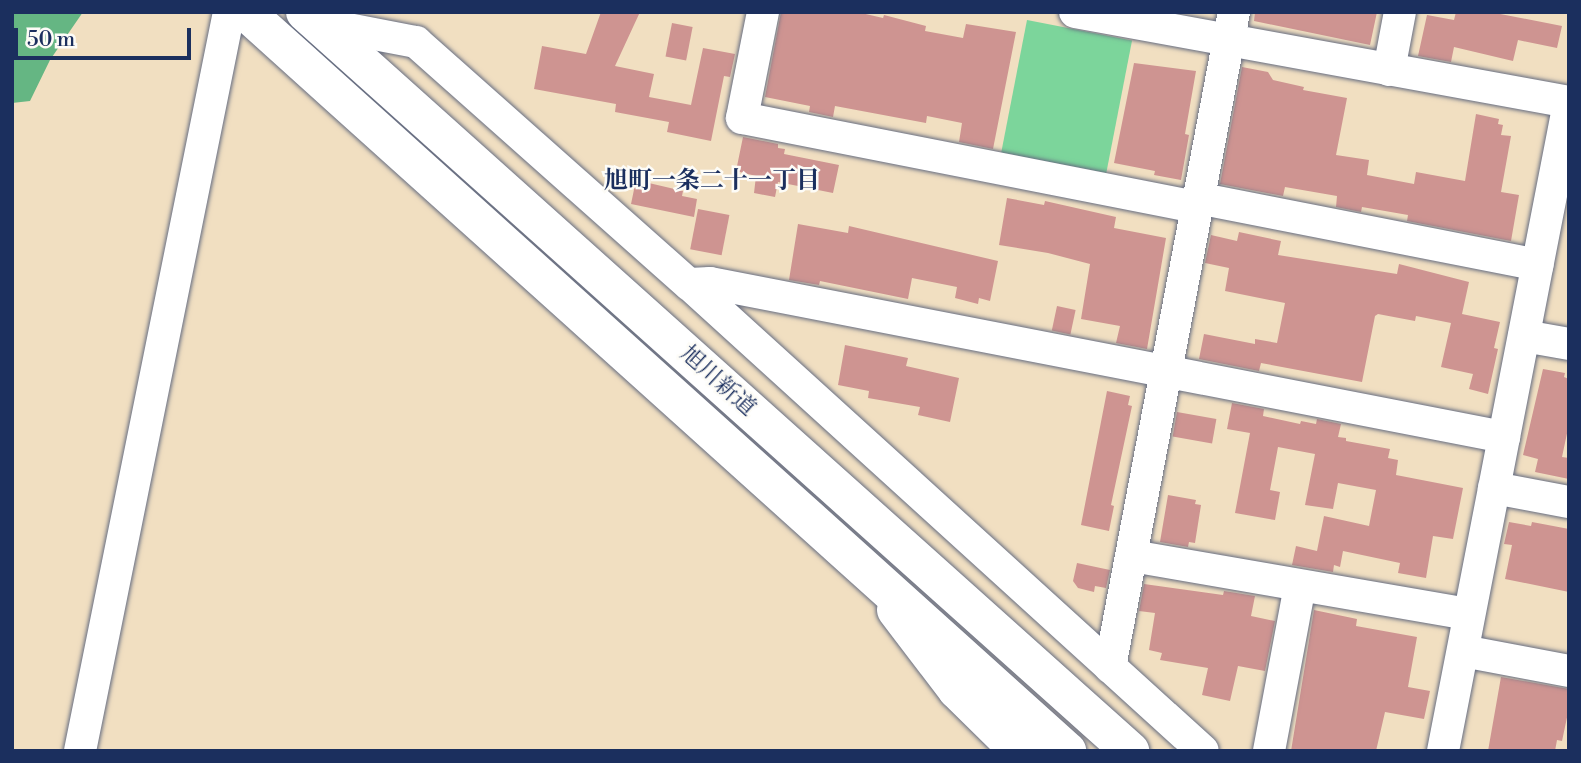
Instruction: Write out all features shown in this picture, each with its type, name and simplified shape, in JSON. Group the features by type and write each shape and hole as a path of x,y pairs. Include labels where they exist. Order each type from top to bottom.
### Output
{"main road":[{"name":"旭川新道","path":"246,12 1067,751"},
{"name":"旭川新道","path":"311,18 1130,751"},
{"path":"873,578 957,690 1019,751"}],"street":[{"path":"80,751 229,12"},
{"path":"763,12 742,118 1537,265"},
{"path":"1389,70 1400,12"},
{"path":"1086,13 1231,27 1389,70 1569,103 1561,188 1537,265 1443,751"},
{"path":"311,18 416,42 689,284 1203,751"},
{"path":"1110,667 1163,372 1231,27"},
{"path":"689,284 710,283 1504,438"},
{"path":"1524,335 1569,344"},
{"path":"1494,488 1569,502"},
{"path":"1132,556 1468,614"},
{"path":"1269,751 1300,586"},
{"path":"1462,651 1569,671"}],"green space":[{"path":"12,12 83,12 50,60 30,101 12,103"},
{"path":"1027,20 1132,40 1106,173 1001,153"}],"building":[{"path":"601,12 640,12 615,66 654,74 649,97 691,105 703,48 735,54 730,77 724,76 711,141 667,132 669,122 615,112 616,104 534,89 542,46 586,54"},
{"path":"781,12 857,12 883,18 884,15 926,26 925,31 963,38 966,24 1016,32 993,149 959,142 962,123 927,116 926,123 835,106 833,117 809,112 810,106 765,97"},
{"path":"1255,12 1377,12 1370,45 1254,21"},
{"path":"1456,12 1490,12 1562,26 1557,48 1518,40 1513,61 1454,47 1451,62 1418,56 1427,15 1454,20"},
{"path":"672,23 693,27 686,60 666,56"},
{"path":"1134,63 1196,71 1185,134 1189,135 1181,180 1154,175 1155,171 1114,163"},
{"path":"1242,67 1268,72 1273,80 1304,87 1303,90 1347,98 1336,155 1369,160 1367,175 1414,184 1416,172 1465,181 1476,114 1499,119 1498,124 1503,125 1501,135 1511,136 1501,192 1519,195 1511,241 1407,221 1408,215 1362,207 1361,212 1336,207 1337,196 1285,187 1283,196 1220,184"},
{"path":"743,137 778,144 778,148 785,149 784,154 839,165 833,193 778,182 775,197 754,193 756,176 736,171"},
{"path":"636,180 683,191 682,196 697,199 694,217 631,204"},
{"path":"1007,198 1044,205 1045,201 1116,217 1114,228 1166,238 1147,349 1116,343 1120,326 1081,319 1090,264 1048,253 999,245"},
{"path":"698,209 729,215 722,255 690,249"},
{"path":"798,224 848,233 849,226 998,261 990,301 979,298 978,304 955,298 957,287 912,278 908,299 820,281 819,285 789,280"},
{"path":"1239,232 1281,241 1278,255 1397,274 1399,264 1469,282 1462,314 1500,322 1494,348 1498,349 1488,394 1469,389 1473,374 1441,367 1451,323 1416,316 1415,321 1378,314 1375,316 1362,382 1261,363 1259,371 1199,359 1204,334 1255,344 1255,339 1277,343 1285,303 1225,291 1229,268 1205,263 1211,235 1237,241"},
{"path":"1057,306 1076,310 1070,334 1052,330"},
{"path":"845,345 908,358 906,366 959,378 950,422 918,415 920,407 868,398 869,391 838,385"},
{"path":"1543,369 1565,373 1564,377 1569,379 1569,424 1562,457 1569,458 1569,479 1535,472 1538,459 1523,455"},
{"path":"1107,391 1130,396 1128,405 1132,406 1111,505 1114,506 1109,531 1081,525"},
{"path":"1232,403 1264,409 1263,416 1300,424 1301,421 1316,424 1317,419 1341,424 1338,437 1390,449 1388,458 1398,460 1396,475 1463,488 1453,539 1433,536 1426,578 1398,573 1400,563 1343,551 1340,567 1334,565 1333,572 1292,565 1296,546 1317,551 1324,516 1369,526 1376,490 1338,483 1333,509 1305,505 1315,454 1278,447 1270,490 1280,492 1275,520 1235,513 1250,433 1227,429"},
{"path":"1177,412 1216,419 1212,444 1173,437"},
{"path":"1168,495 1196,500 1195,504 1201,505 1195,543 1189,542 1188,547 1160,542"},
{"path":"1509,522 1531,526 1532,522 1569,529 1569,592 1505,579 1512,545 1504,544"},
{"path":"1077,563 1110,570 1106,588 1095,586 1094,592 1078,588 1073,581"},
{"path":"1144,584 1223,595 1224,591 1255,596 1251,616 1275,621 1265,671 1238,666 1230,701 1202,695 1208,668 1160,660 1162,653 1149,650 1155,613 1139,611"},
{"path":"1314,610 1357,619 1356,626 1417,637 1408,687 1430,691 1424,719 1385,712 1376,751 1291,751"},
{"path":"1501,677 1569,689 1569,708 1562,741 1557,740 1555,751 1488,751"}],"district":[{"name":"旭町一条二十一丁目","path":"712,182"}]}
